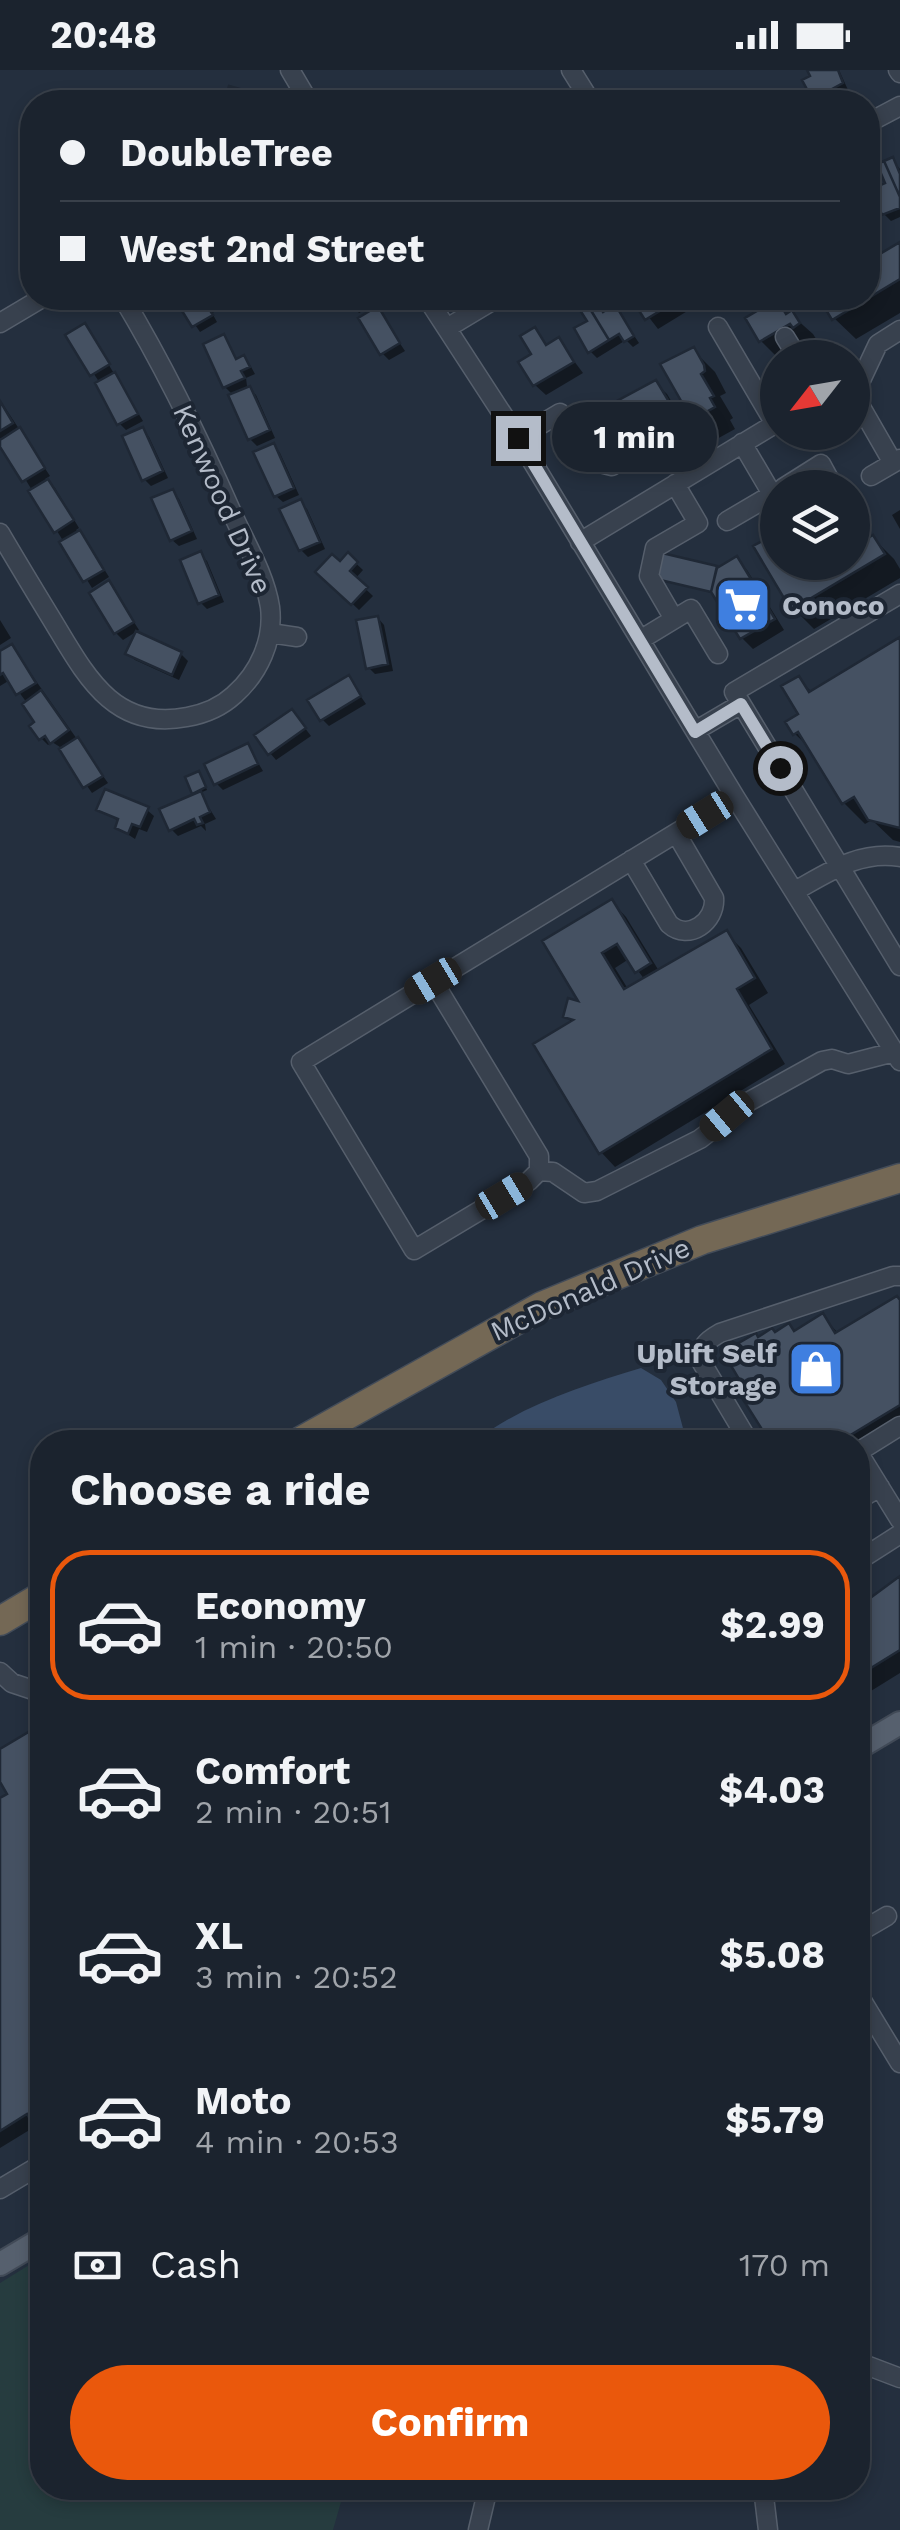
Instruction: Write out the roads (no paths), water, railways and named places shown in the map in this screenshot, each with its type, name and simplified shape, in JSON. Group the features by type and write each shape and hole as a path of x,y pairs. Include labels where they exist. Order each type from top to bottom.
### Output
{"highway":[{"name":"McDonald Drive","path":"320,1430 542,1306 702,1240 900,1178"},
{"path":"0,1621 30,1603"}],"main road":[{"path":"870,1741 900,1723"},
{"path":"0,2264 30,2245"}],"street":[{"path":"0,323 22,310"},
{"name":"Kenwood Drive","path":"129,310 195,429 260,574 269,603 270,633 262,657 253,674 227,701 193,716 152,720"},
{"path":"435,310 518,438 897,1056 900,1077"},
{"path":"447,328 477,310"},
{"path":"718,327 760,397"},
{"path":"870,360 878,344 900,330"},
{"path":"518,438 560,413 588,460 612,466 657,439 667,438 674,440 695,472"},
{"path":"870,421 896,461 872,476"},
{"path":"580,542 760,432"},
{"path":"742,443 762,470"},
{"path":"674,619 649,576 655,548 698,522 675,484"},
{"path":"727,521 760,502"},
{"path":"0,533 86,676 128,712 152,720 149,740"},
{"path":"900,594 734,692 900,966"},
{"path":"640,640 691,609 718,654"},
{"path":"270,633 297,637"},
{"path":"695,732 741,704"},
{"path":"433,981 540,1156 539,1171 529,1182 414,1250 300,1062 735,797"},
{"path":"632,860 670,924 677,931 688,932 708,920 715,910 714,898 676,834"},
{"path":"795,891 868,855 900,857"},
{"path":"539,1171 554,1172 584,1192 597,1191 700,1138 748,1102 832,1059 848,1064 897,1056"},
{"path":"742,1430 702,1363 700,1352 704,1344 720,1333 900,1276"},
{"path":"870,1445 900,1426"},
{"path":"870,1471 900,1520"},
{"path":"870,1492 880,1486"},
{"path":"870,1553 900,1534"},
{"path":"0,1672 12,1684 30,1689"},
{"path":"870,1926 887,1916"},
{"path":"870,2014 900,2063"},
{"path":"0,2189 30,2171"},
{"path":"870,2367 900,2378"},
{"path":"478,2530 485,2500"},
{"path":"764,2500 768,2530"}],"water":[{"path":"641,1368 661,1380 676,1402 683,1430 491,1430 576,1389"}],"place":[{"name":"Conoco","path":"743,605"},
{"name":"Uplift Self Storage","path":"816,1369"}]}
